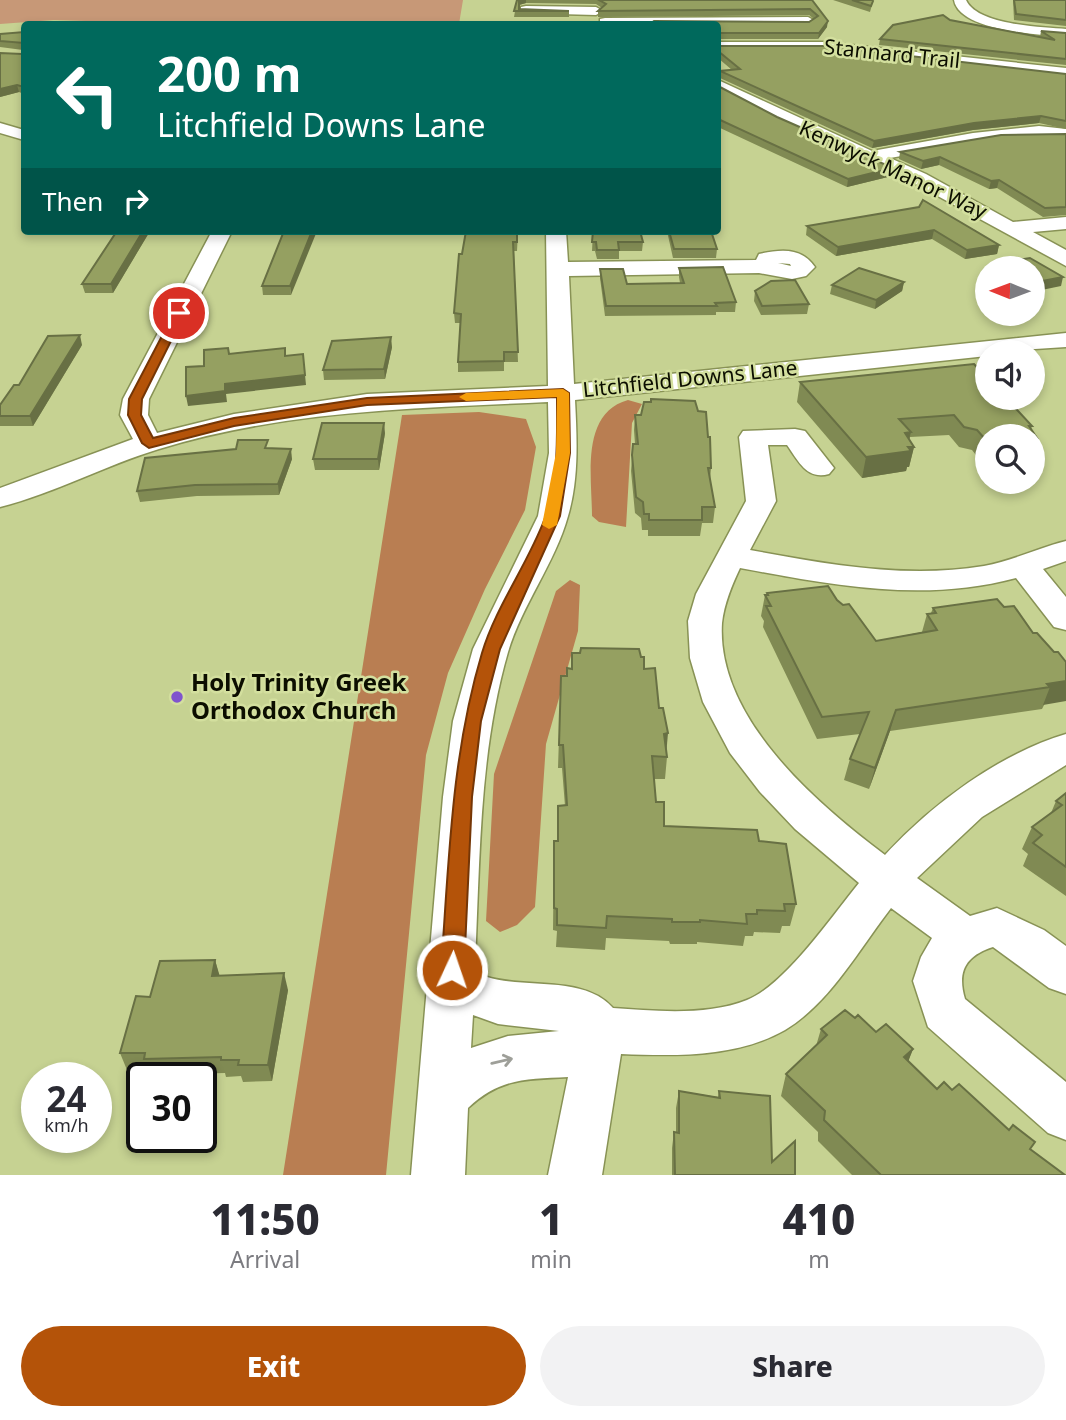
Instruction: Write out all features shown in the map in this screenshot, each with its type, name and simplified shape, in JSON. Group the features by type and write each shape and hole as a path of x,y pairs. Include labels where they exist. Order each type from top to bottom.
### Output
{"street":[{"path":"960,0 960,4 969,13 992,22 1066,33"},
{"path":"526,10 601,11 728,20 808,21"},
{"path":"728,20 735,37"},
{"path":"721,37 804,37"},
{"name":"Stannard Trail","path":"721,46 815,46 905,64 1066,74"},
{"path":"881,68 905,64"},
{"name":"Kenwyck Manor Way","path":"721,87 783,118 872,156 1013,228 1066,259"},
{"path":"1039,131 1036,127 1043,124 1066,128"},
{"path":"0,128 21,134"},
{"path":"872,156 947,141 1039,131 1066,134"},
{"path":"1013,228 1066,223"},
{"path":"149,443 134,415 136,399 220,235"},
{"path":"438,1175 463,797 472,721 491,649 553,516 563,453 556,235"},
{"path":"559,269 660,270 764,266"},
{"name":"Litchfield Downs Lane","path":"0,498 149,443 234,422 367,402 563,393 1066,340"},
{"path":"818,468 795,437 753,437 761,501 715,587 705,619 711,678 726,717 748,750 788,794 822,827 888,881 965,937"},
{"path":"731,555 833,574 908,581 982,576 1023,566 1066,551"},
{"path":"1023,566 1066,619"},
{"path":"600,1030 659,1034 737,1024 766,1015 791,997 917,849 986,790 1066,748"},
{"path":"1066,973 1028,944 997,926 965,937 944,957 936,981 945,1012 1066,1115"},
{"path":"452,970 471,993 498,1002 586,1012 600,1030 582,1148 575,1175"},
{"path":"445,1095 466,1074 498,1060 581,1053 600,1030"}],"shaded area":[{"path":"0,0 463,0 460,21 54,20 0,24"},
{"path":"628,400 642,404 632,423 626,527 599,522 592,516 591,466 592,449 602,418 613,407"},
{"path":"479,412 526,419 536,447 525,510 485,589 448,673 426,755 386,1175 283,1175 402,415"},
{"path":"570,580 580,585 578,631 546,744 535,907 517,925 500,932 486,921 494,774 556,591"}],"building":[{"path":"517,0 519,9 569,11 514,11"},
{"path":"599,0 812,0 828,21 819,33 721,33 721,21 809,22 818,16 810,9 598,11 606,4"},
{"path":"852,0 872,0 873,1 871,6"},
{"path":"1014,0 1066,0 1066,20 1016,14"},
{"path":"943,15 950,20 1055,40 1041,31 1066,33 1066,59 880,39 893,25"},
{"path":"21,32 21,43 0,41 0,34"},
{"path":"721,46 824,46 1066,74 1066,121 1041,116 974,123 874,141 721,71 740,69 721,53"},
{"path":"0,53 21,54 21,86 0,89"},
{"path":"721,88 777,117 893,168 848,179 721,120"},
{"path":"1066,134 1066,207 1045,208 999,180 991,181 940,157 923,161 900,152 1001,135"},
{"path":"923,200 999,245 967,250 934,230 838,247 807,226 919,207"},
{"path":"114,235 141,235 111,284 82,284"},
{"path":"282,235 310,235 290,286 262,286"},
{"path":"465,235 517,235 517,242 513,242 518,352 504,352 504,361 458,362 461,314 454,313 459,254 462,254"},
{"path":"593,235 641,235 643,242 618,242 619,250 597,250 596,242 592,242"},
{"path":"670,235 712,235 717,249 674,249"},
{"path":"723,267 736,302 715,303 717,306 606,306 600,269 623,269 627,284 684,283 679,268"},
{"path":"1045,267 1063,277 1045,280"},
{"path":"859,268 904,282 876,300 832,285"},
{"path":"795,280 809,304 762,306 755,291 771,281"},
{"path":"80,335 30,416 0,416 0,405 14,385 19,385 48,336"},
{"path":"391,337 384,369 323,370 332,341"},
{"path":"228,348 229,354 285,348 285,356 303,354 305,375 225,384 225,391 186,396 186,367 204,366 204,350"},
{"path":"974,364 975,410 1017,410 1030,424 975,424 975,430 964,427 954,415 899,419 911,432 905,433 914,447 908,447 911,451 866,457 800,382"},
{"path":"651,399 695,401 698,411 706,412 710,437 711,468 708,468 715,507 702,507 702,520 649,520 649,514 644,514 643,502 636,497 632,455 633,444 638,444 635,415 641,415 644,402 651,402"},
{"path":"322,423 384,423 378,459 313,459"},
{"path":"238,440 268,440 265,448 291,449 278,484 195,485 137,491 145,458 236,449"},
{"path":"828,586 837,600 843,605 849,604 876,641 937,630 927,614 936,613 933,608 997,599 1004,607 1014,606 1033,633 1037,633 1054,652 1058,652 1066,662 1066,681 1047,684 1050,687 896,710 875,768 850,759 869,712 822,717 766,606 771,606 765,595 768,595 767,593"},
{"path":"581,648 639,649 641,657 644,657 644,669 655,668 659,708 663,708 668,733 664,734 667,757 652,756 656,802 664,802 664,826 757,830 759,841 786,844 796,904 784,904 785,911 757,910 757,914 746,914 747,924 700,920 672,922 672,919 607,916 606,928 557,925 557,909 554,908 554,841 558,841 558,806 567,805 563,745 559,745 561,676 567,676 567,668 572,669 572,653 580,653"},
{"path":"1066,793 1066,867 1033,843 1042,835 1032,827 1062,805 1056,801"},
{"path":"215,960 212,976 284,973 268,1065 238,1065 239,1060 221,1060 221,1057 144,1059 145,1053 120,1053 136,996 150,997 160,961"},
{"path":"845,1010 855,1018 858,1015 876,1032 886,1024 913,1049 904,1057 937,1089 944,1082 952,1090 959,1084 1009,1130 1013,1125 1035,1142 1030,1149 1065,1175 881,1175 824,1120 825,1111 786,1074 827,1035 821,1029"},
{"path":"679,1091 720,1098 719,1091 770,1096 772,1162 795,1141 795,1175 675,1175 674,1132 679,1133"}],"slow traffic":[{"path":"466,397 563,393 563,453 553,516 549,525"}],"place":[{"name":"Holy Trinity Greek Orthodox Church","path":"177,697"}],"route":[{"path":"179,313 136,399 134,415 149,443 234,422 367,402 563,393 563,453 553,516 491,649 472,721 463,797 452,970"}]}
